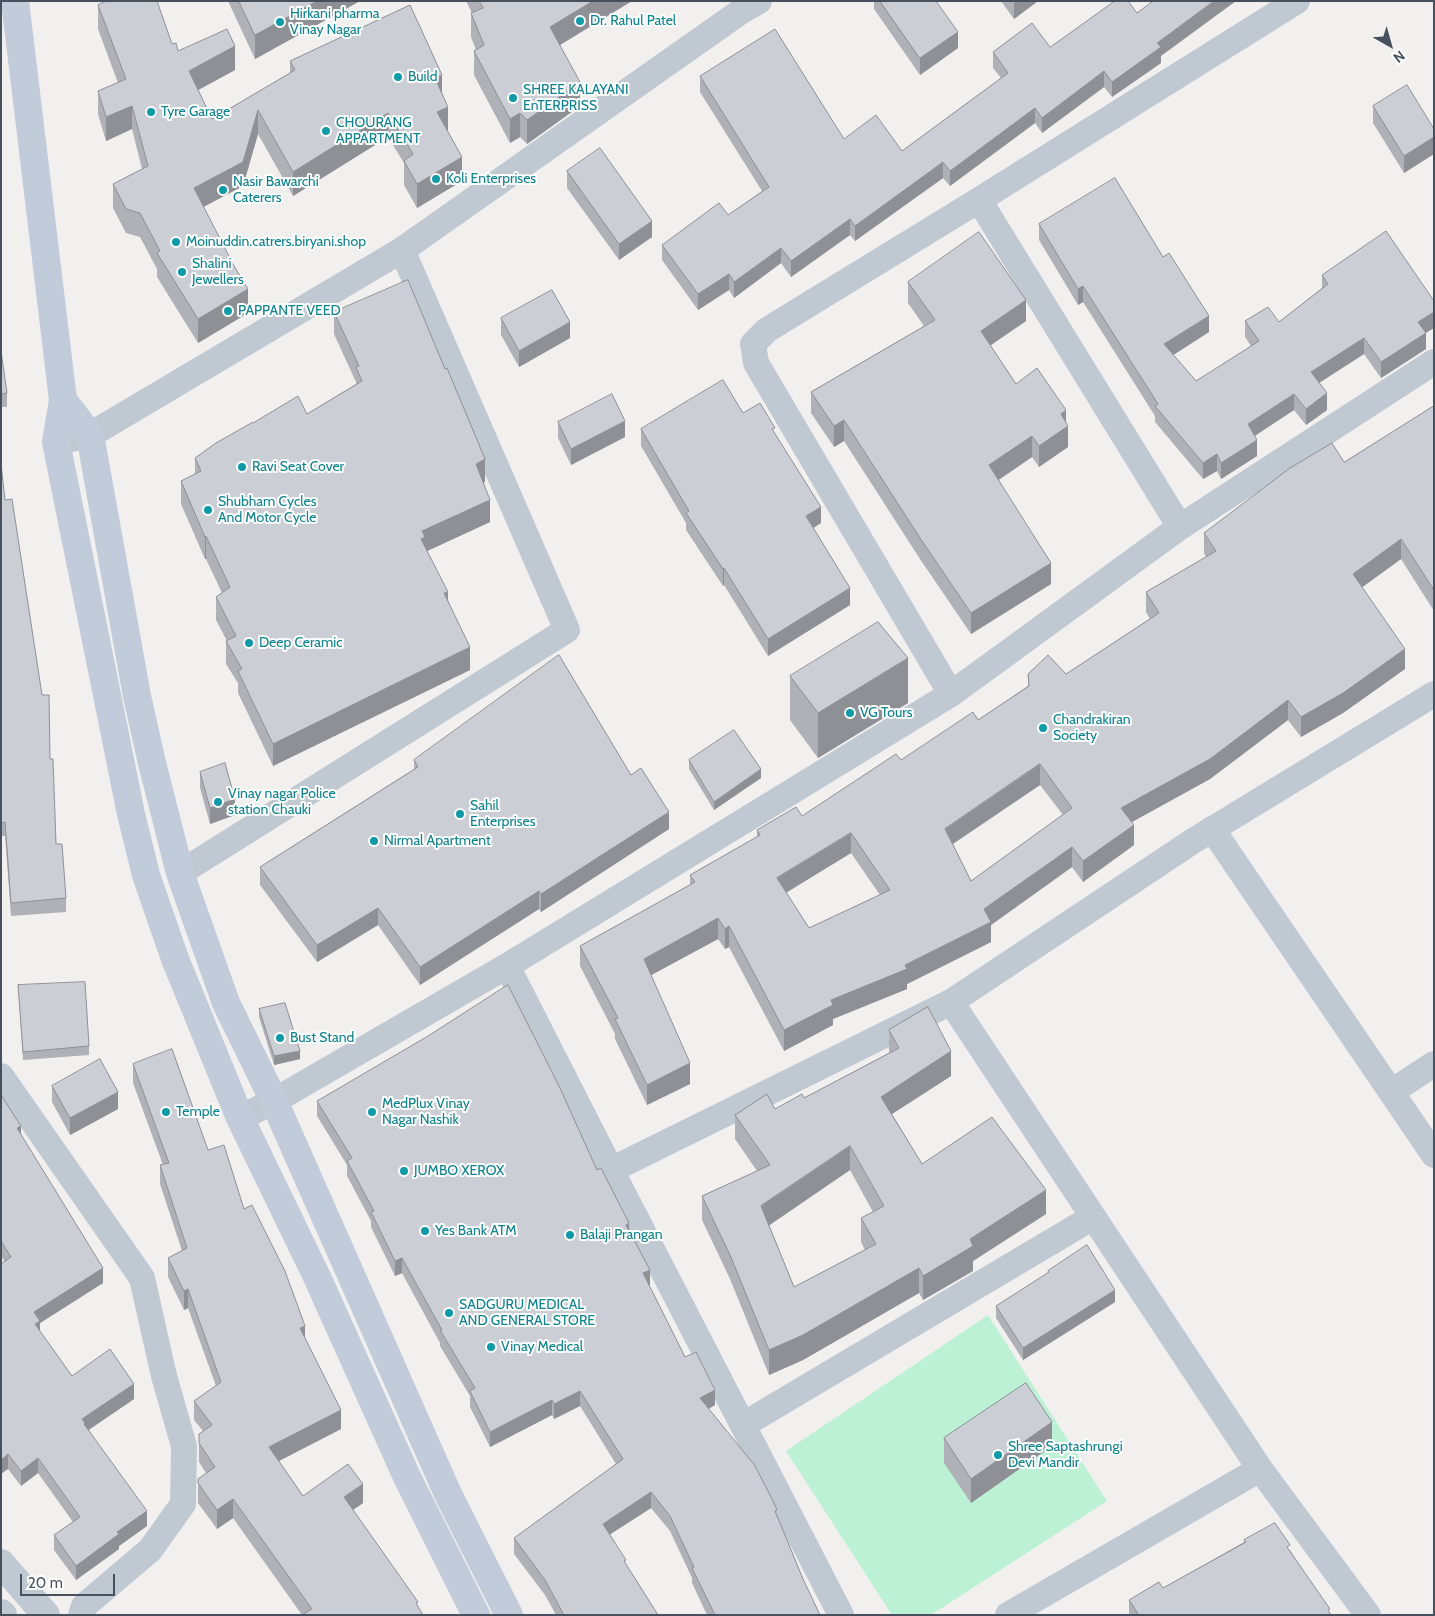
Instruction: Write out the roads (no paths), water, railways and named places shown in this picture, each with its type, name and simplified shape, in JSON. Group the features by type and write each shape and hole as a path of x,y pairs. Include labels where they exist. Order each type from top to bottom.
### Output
{"main road":[{"path":"15,1 63,400 56,442 129,804 146,875 175,959 240,1118 318,1277 407,1477 476,1615"},
{"path":"63,400 90,434 137,696 152,764 180,873 226,1004 274,1101 448,1494 509,1615"}],"street":[{"path":"56,442 90,434 402,250 758,1"},
{"path":"951,694 756,362 753,344 767,330 1297,1"},
{"path":"979,200 1180,527"},
{"path":"180,873 567,630 402,250"},
{"path":"240,1118 274,1101 507,966 951,694 1180,527 1434,362"},
{"path":"610,1170 952,1002 1212,830 1434,694"},
{"path":"1212,830 1434,1154"},
{"path":"507,966 610,1170 841,1615"},
{"path":"952,1002 1260,1469 1368,1615"},
{"path":"1391,1092 1434,1064"},
{"path":"1,1076 142,1278 164,1376 184,1446 183,1504 150,1550 84,1606 82,1615"},
{"path":"743,1425 1093,1217"},
{"path":"1008,1615 1260,1469"},
{"path":"1,1563 46,1615"}],"place":[{"name":"Dr. Rahul Patel","path":"580,21"},
{"name":"Hirkani pharma Vinay Nagar","path":"280,22"},
{"name":"Build","path":"398,77"},
{"name":"SHREE KALAYANI EnTERPRISS","path":"513,98"},
{"name":"Tyre Garage","path":"151,112"},
{"name":"CHOURANG APPARTMENT","path":"326,131"},
{"name":"Koli Enterprises","path":"436,179"},
{"name":"Nasir Bawarchi Caterers","path":"223,190"},
{"name":"Moinuddin.catrers.biryani.shop","path":"176,242"},
{"name":"Shalini Jewellers","path":"182,272"},
{"name":"PAPPANTE VEED","path":"228,311"},
{"name":"Ravi Seat Cover","path":"242,467"},
{"name":"Shubham Cycles And Motor Cycle","path":"208,510"},
{"name":"Deep Ceramic","path":"249,643"},
{"name":"VG Tours","path":"850,713"},
{"name":"Chandrakiran Society","path":"1043,728"},
{"name":"Vinay nagar Police station Chauki","path":"218,802"},
{"name":"Sahil Enterprises","path":"460,814"},
{"name":"Nirmal Apartment","path":"374,841"},
{"name":"Bust Stand","path":"280,1038"},
{"name":"Temple","path":"166,1112"},
{"name":"MedPlux Vinay Nagar Nashik","path":"372,1112"},
{"name":"JUMBO XEROX","path":"404,1171"},
{"name":"Yes Bank ATM","path":"425,1231"},
{"name":"Balaji Prangan","path":"570,1235"},
{"name":"SADGURU MEDICAL AND GENERAL STORE","path":"449,1313"},
{"name":"Vinay Medical","path":"491,1347"},
{"name":"Shree Saptashrungi Devi Mandir","path":"998,1455"}]}
